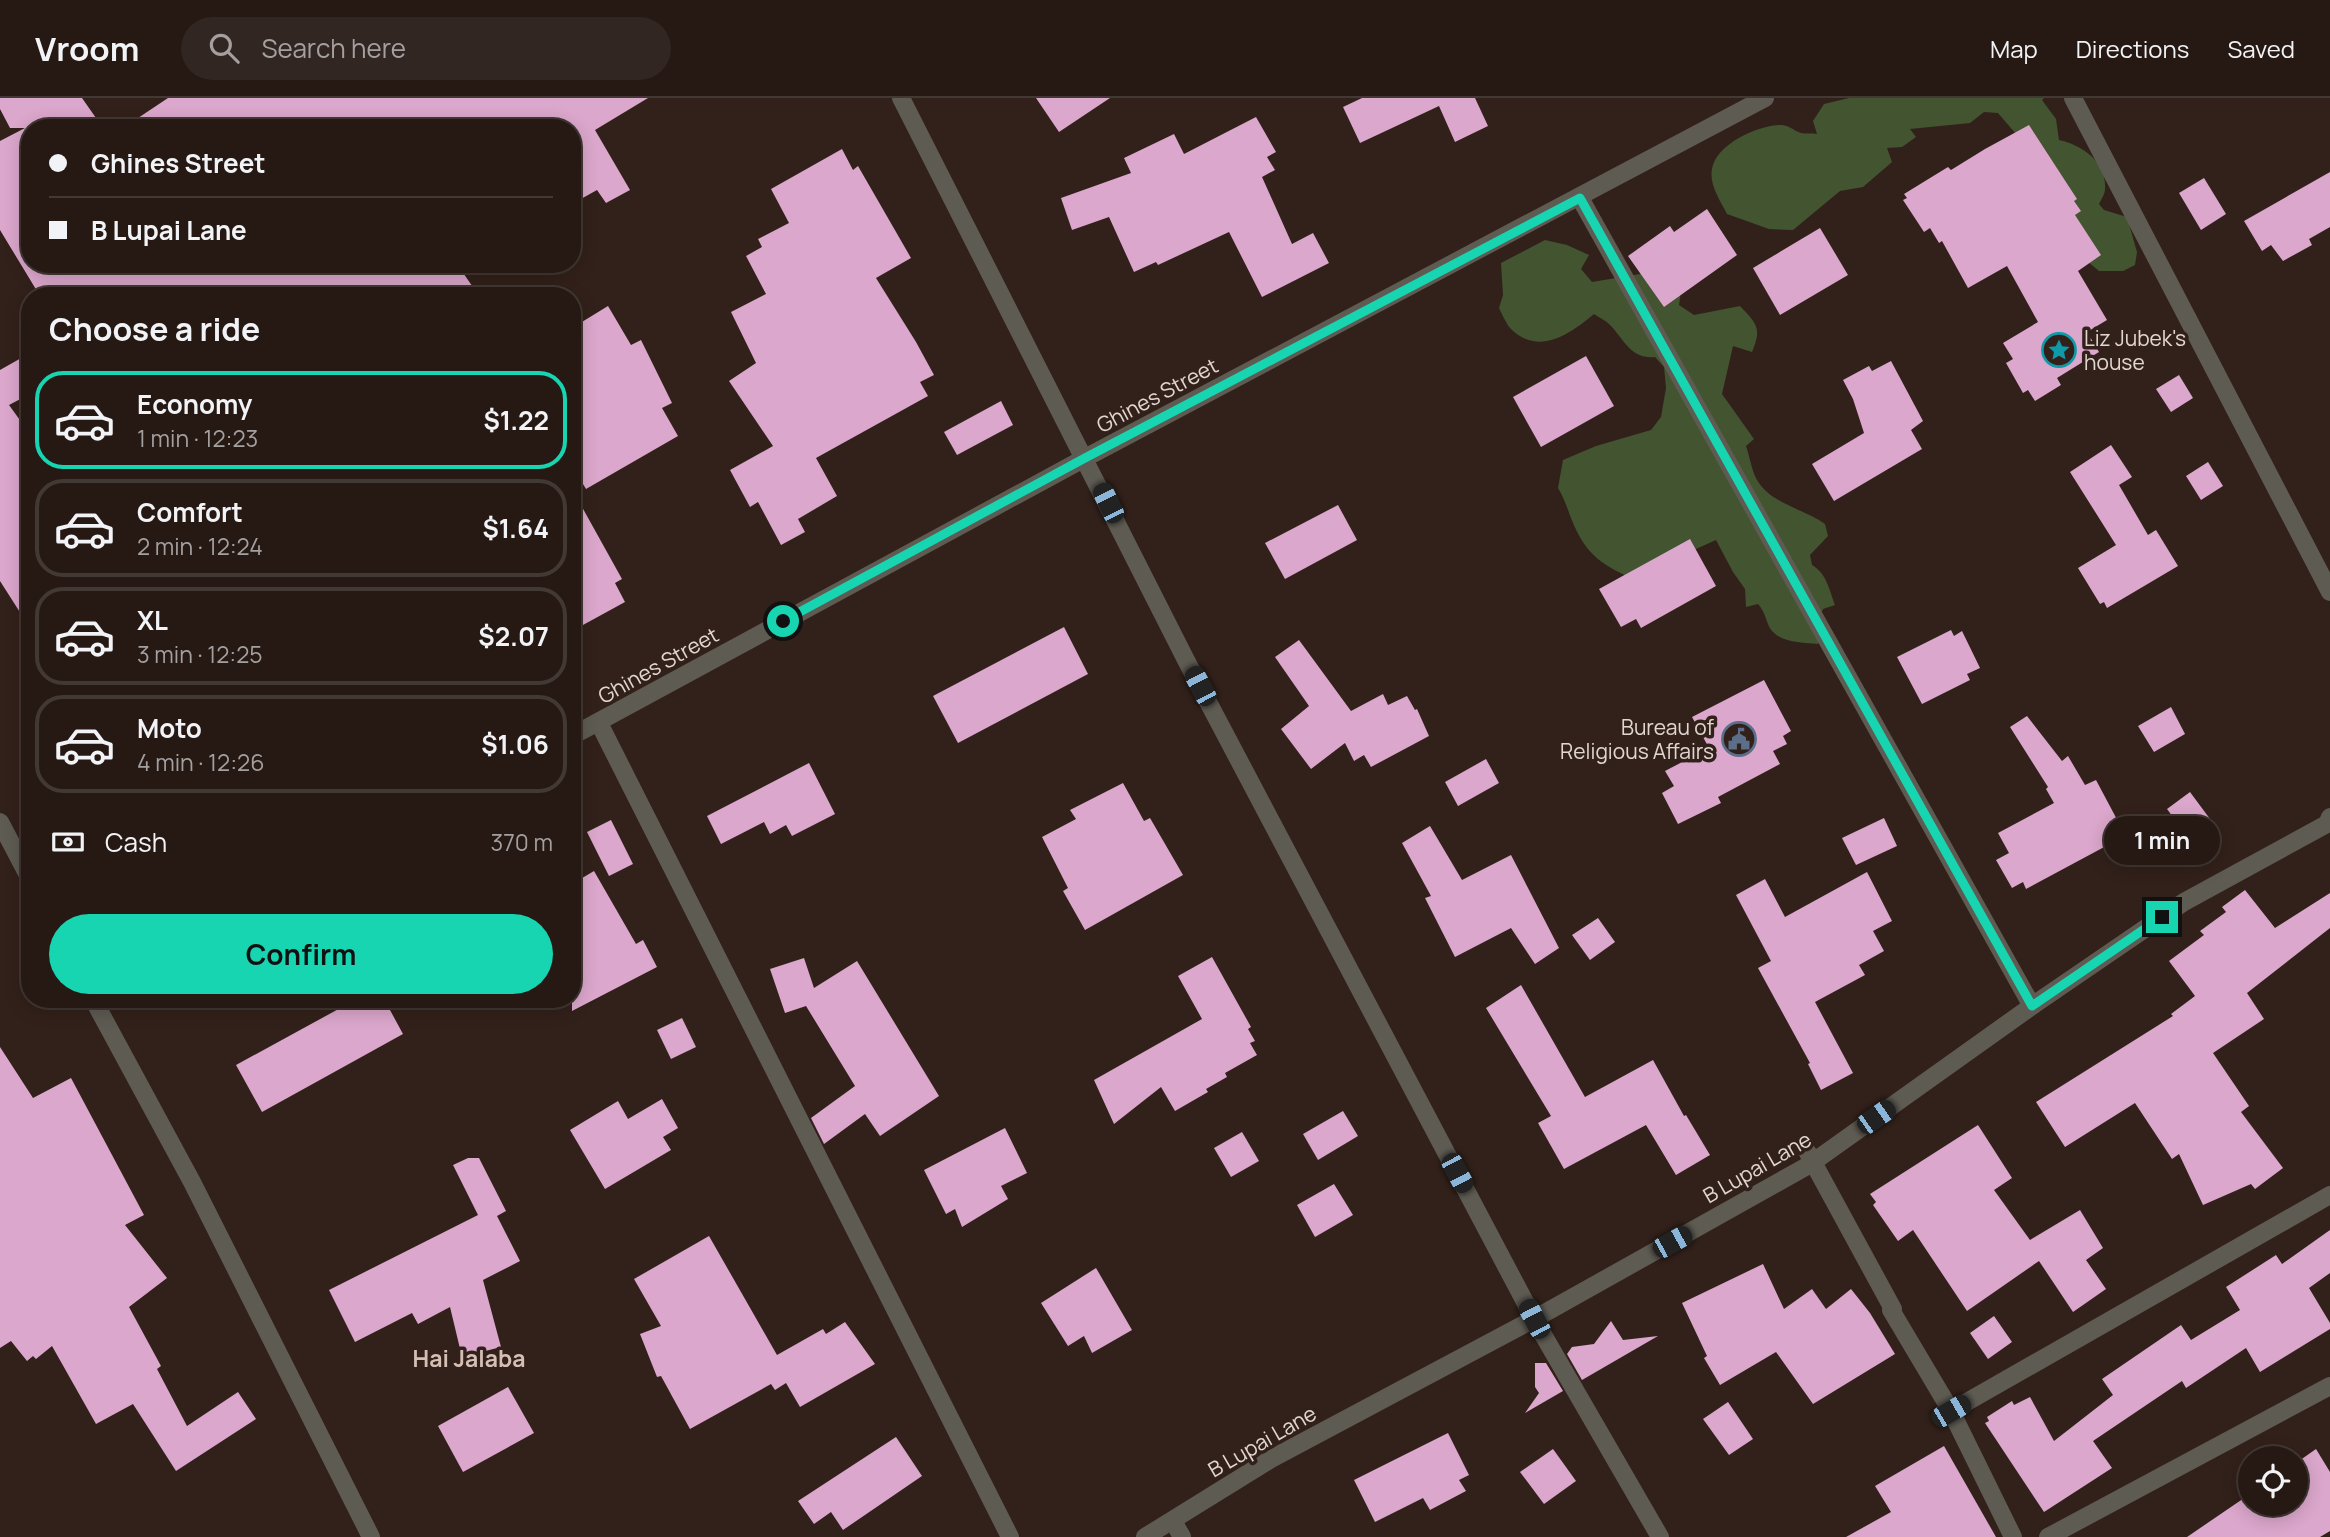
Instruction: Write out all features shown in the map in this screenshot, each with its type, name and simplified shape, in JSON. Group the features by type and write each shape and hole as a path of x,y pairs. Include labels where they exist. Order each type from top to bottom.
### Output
{"street":[{"path":"901,98 1187,662 1534,1319 1660,1537"},
{"name":"Ghines Street","path":"581,732 1085,458 1765,98"},
{"path":"2073,98 2330,592"},
{"path":"1580,198 2032,1006"},
{"path":"599,723 1010,1537"},
{"path":"0,822 21,862"},
{"name":"B Lupai Lane","path":"1145,1537 1177,1529 1271,1459 1534,1319 1809,1165 2032,1006 2184,902 2329,823"},
{"path":"98,1008 192,1182 371,1537"},
{"path":"1809,1165 1807,1152 1893,1309 1891,1310 1951,1411 2013,1537"},
{"path":"1951,1411 2330,1195"},
{"path":"2048,1537 2330,1386"}],"green space":[{"path":"1849,98 2044,98 2042,100 2056,119 2059,140 2076,146 2091,156 2102,171 2105,189 2099,204 2104,210 2127,217 2137,252 2135,265 2123,271 2099,271 2087,261 2016,134 1998,113 1984,112 1970,123 1910,129 1916,137 1902,147 1887,148 1892,162 1863,187 1840,191 1793,230 1769,229 1727,214 1711,175 1715,160 1721,152 1739,138 1761,128 1784,125 1801,133 1817,134 1813,121 1824,104"},
{"path":"1545,240 1567,245 1589,255 1581,269 1592,282 1652,272 1681,291 1679,305 1694,315 1740,306 1754,322 1757,337 1752,352 1733,346 1722,394 1754,439 1746,446 1759,483 1781,502 1825,524 1828,536 1810,555 1812,565 1827,582 1835,605 1823,609 1817,624 1824,636 1818,644 1797,642 1776,635 1758,604 1746,607 1745,589 1716,540 1640,582 1606,565 1583,542 1558,488 1563,460 1596,446 1651,430 1661,417 1666,388 1664,367 1655,357 1635,353 1610,325 1594,314 1575,329 1543,342 1521,337 1510,328 1499,308 1503,295 1501,263"}],"building":[{"path":"0,98 82,98 97,119 21,119 21,128 10,128 0,109"},
{"path":"168,98 648,98 595,130 630,190 606,203 597,190 581,199 581,119 136,119"},
{"path":"1036,98 1110,98 1059,132"},
{"path":"1362,98 1475,98 1488,126 1455,142 1439,106 1360,143 1343,107"},
{"path":"1256,117 1276,152 1267,157 1275,170 1262,177 1292,244 1313,233 1329,263 1262,297 1229,232 1158,265 1156,262 1134,272 1109,217 1072,230 1061,198 1131,173 1124,158 1174,134 1184,154"},
{"path":"2029,125 2077,199 2074,201 2081,211 2075,215 2101,255 2078,271 2107,320 2087,332 2099,352 2057,378 2061,385 2035,401 2028,390 2023,393 2006,363 2013,359 2003,343 2038,322 2007,266 1968,288 1942,241 1939,243 1930,228 1924,232 1903,200 1907,198 1904,194 1948,167 1951,170"},
{"path":"21,130 21,265 0,230 0,141"},
{"path":"842,149 853,170 858,166 911,258 876,278 934,375 920,382 928,396 816,458 837,496 798,519 805,532 781,545 758,502 750,507 730,470 773,446 729,381 756,363 731,312 766,294 746,256 762,247 758,239 789,223 771,189"},
{"path":"2330,172 2330,227 2309,239 2312,245 2283,261 2271,245 2262,251 2244,221"},
{"path":"2204,178 2226,214 2201,230 2179,193"},
{"path":"1707,209 1737,255 1664,307 1628,256 1670,226 1674,232"},
{"path":"1820,228 1848,275 1780,315 1753,268"},
{"path":"26,273 463,273 473,287 35,287"},
{"path":"608,306 631,345 641,340 672,403 662,408 678,436 586,489 581,481 581,322"},
{"path":"1586,356 1614,406 1541,447 1513,397"},
{"path":"21,358 21,399 9,405 21,422 21,614 0,581 0,370"},
{"path":"1891,361 1923,421 1911,430 1922,449 1834,501 1812,464 1864,433 1853,399 1843,380 1869,366 1872,371"},
{"path":"2179,375 2193,398 2171,412 2156,389"},
{"path":"1001,401 1013,425 957,455 944,432"},
{"path":"2111,445 2132,477 2119,485 2148,535 2156,530 2178,566 2107,608 2104,602 2100,604 2078,568 2116,545 2070,472"},
{"path":"2208,462 2223,486 2201,500 2186,476"},
{"path":"581,505 622,579 615,583 625,602 581,626"},
{"path":"1338,505 1357,540 1285,579 1265,543"},
{"path":"1690,539 1716,586 1641,628 1636,619 1621,627 1599,589"},
{"path":"1064,627 1088,674 958,743 933,696"},
{"path":"1951,630 1954,636 1962,631 1980,668 1967,674 1970,680 1922,704 1897,657"},
{"path":"1299,640 1351,711 1383,694 1388,705 1407,696 1415,710 1417,709 1429,736 1371,767 1364,755 1354,761 1345,743 1311,769 1281,729 1309,706 1275,657"},
{"path":"1764,680 1791,731 1783,736 1787,744 1773,751 1780,764 1718,797 1721,803 1678,824 1662,793 1674,786 1665,771 1709,748 1692,717"},
{"path":"2171,707 2185,734 2154,752 2138,726"},
{"path":"2027,716 2062,761 2068,756 2085,785 2096,780 2121,827 2121,838 2026,889 2023,882 2012,888 1996,860 2009,853 1998,833 2054,803 2046,789 2048,787 2010,727"},
{"path":"1486,759 1499,783 1458,806 1445,782"},
{"path":"809,763 835,814 792,836 786,825 770,834 764,822 721,844 707,816"},
{"path":"1123,783 1144,821 1150,818 1183,875 1085,930 1063,891 1068,888 1042,837 1076,819 1070,810"},
{"path":"2190,792 2213,823 2190,840 2167,809"},
{"path":"1884,818 1897,846 1856,865 1842,838"},
{"path":"611,820 633,864 609,876 587,832"},
{"path":"1430,826 1462,880 1511,855 1559,948 1535,964 1511,928 1455,957 1425,898 1431,896 1402,843"},
{"path":"594,871 636,944 643,940 657,967 581,1006 581,879"},
{"path":"1867,872 1892,921 1873,931 1884,951 1859,965 1865,975 1815,1002 1853,1073 1821,1090 1808,1064 1810,1063 1758,968 1771,961 1736,895 1765,879 1785,917"},
{"path":"2245,890 2275,928 2330,893 2330,928 2247,993 2264,1019 2213,1053 2249,1106 2241,1112 2283,1168 2255,1189 2251,1184 2203,1205 2179,1154 2172,1159 2135,1103 2065,1147 2036,1102 2173,1016 2171,1014 2195,996 2169,961 2204,935 2200,931 2226,912 2222,907"},
{"path":"1598,918 1615,942 1590,960 1572,935"},
{"path":"1212,957 1251,1027 1248,1029 1255,1041 1250,1043 1257,1055 1225,1073 1227,1077 1206,1089 1208,1092 1175,1111 1161,1087 1114,1124 1094,1080 1202,1019 1178,976"},
{"path":"804,958 814,988 857,961 939,1096 880,1136 865,1114 824,1144 811,1118 855,1086 806,1006 785,1013 770,969"},
{"path":"1521,985 1585,1097 1653,1060 1684,1116 1686,1115 1710,1155 1676,1175 1646,1125 1564,1169 1538,1123 1551,1116 1486,1008"},
{"path":"340,1008 389,1008 403,1034 262,1112 236,1065"},
{"path":"682,1018 696,1047 671,1059 657,1030"},
{"path":"0,1047 33,1098 71,1078 144,1215 125,1225 167,1278 129,1307 161,1366 157,1369 187,1426 238,1392 256,1419 176,1471 133,1404 96,1424 52,1346 36,1359 33,1356 27,1361 11,1341 0,1348"},
{"path":"662,1099 678,1128 663,1137 671,1150 605,1189 570,1130 618,1101 628,1119"},
{"path":"1343,1111 1358,1136 1318,1160 1303,1134"},
{"path":"1978,1125 2012,1178 1994,1190 2030,1240 2080,1210 2103,1248 2086,1260 2106,1289 2073,1312 2039,1261 1967,1311 1913,1230 1898,1241 1873,1205 1876,1202 1870,1194"},
{"path":"1005,1128 1027,1173 1001,1186 1008,1199 962,1227 955,1209 946,1214 924,1170"},
{"path":"1242,1132 1259,1161 1231,1177 1214,1148"},
{"path":"468,1158 479,1158 506,1211 497,1216 520,1261 483,1280 501,1347 462,1357 450,1307 418,1324 412,1313 355,1342 329,1290 478,1215 453,1165"},
{"path":"1334,1184 1353,1215 1315,1237 1297,1205"},
{"path":"2330,1230 2330,1273 2309,1288 2330,1323 2330,1329 2260,1372 2246,1348 2186,1388 2182,1381 2093,1441 2112,1468 2044,1512 1985,1423 1989,1421 1987,1417 2012,1401 2014,1405 2030,1397 2054,1441 2113,1395 2102,1379 2181,1325 2191,1340 2240,1310 2226,1287 2276,1255 2282,1264"},
{"path":"709,1236 777,1355 823,1329 826,1334 845,1322 875,1364 800,1407 786,1383 775,1390 771,1384 690,1429 661,1376 657,1377 640,1334 661,1326 634,1279"},
{"path":"1763,1264 1784,1309 1812,1289 1826,1309 1851,1289 1870,1313 1895,1354 1813,1404 1776,1352 1720,1385 1704,1358 1707,1356 1682,1303"},
{"path":"1096,1268 1132,1330 1092,1353 1084,1336 1068,1346 1041,1303"},
{"path":"1994,1316 2012,1342 1988,1359 1970,1333"},
{"path":"1611,1321 1623,1340 1658,1336 1582,1380 1567,1354 1572,1347 1594,1344"},
{"path":"1535,1363 1546,1363 1563,1391 1525,1413 1539,1393 1535,1387"},
{"path":"508,1387 534,1433 463,1472 438,1426"},
{"path":"1728,1402 1753,1439 1729,1455 1703,1419"},
{"path":"1448,1433 1469,1475 1459,1480 1466,1491 1430,1510 1423,1498 1375,1522 1354,1480"},
{"path":"896,1437 922,1476 843,1530 831,1512 814,1524 798,1501"},
{"path":"1944,1446 1996,1537 1846,1537 1891,1512 1875,1486"},
{"path":"1553,1449 1576,1481 1544,1504 1520,1472"},
{"path":"2316,1449 2330,1472 2330,1531 2320,1537 2187,1537 2238,1502 2238,1516 2308,1516 2308,1455"}],"place":[{"name":"Liz Jubek's house","path":"2059,350"},
{"name":"Bureau of Religious Affairs","path":"1739,739"}],"district":[{"name":"Hai Jalaba","path":"469,1358"}],"route":[{"path":"783,621 1085,458 1580,198 2032,1006 2162,917"}]}
